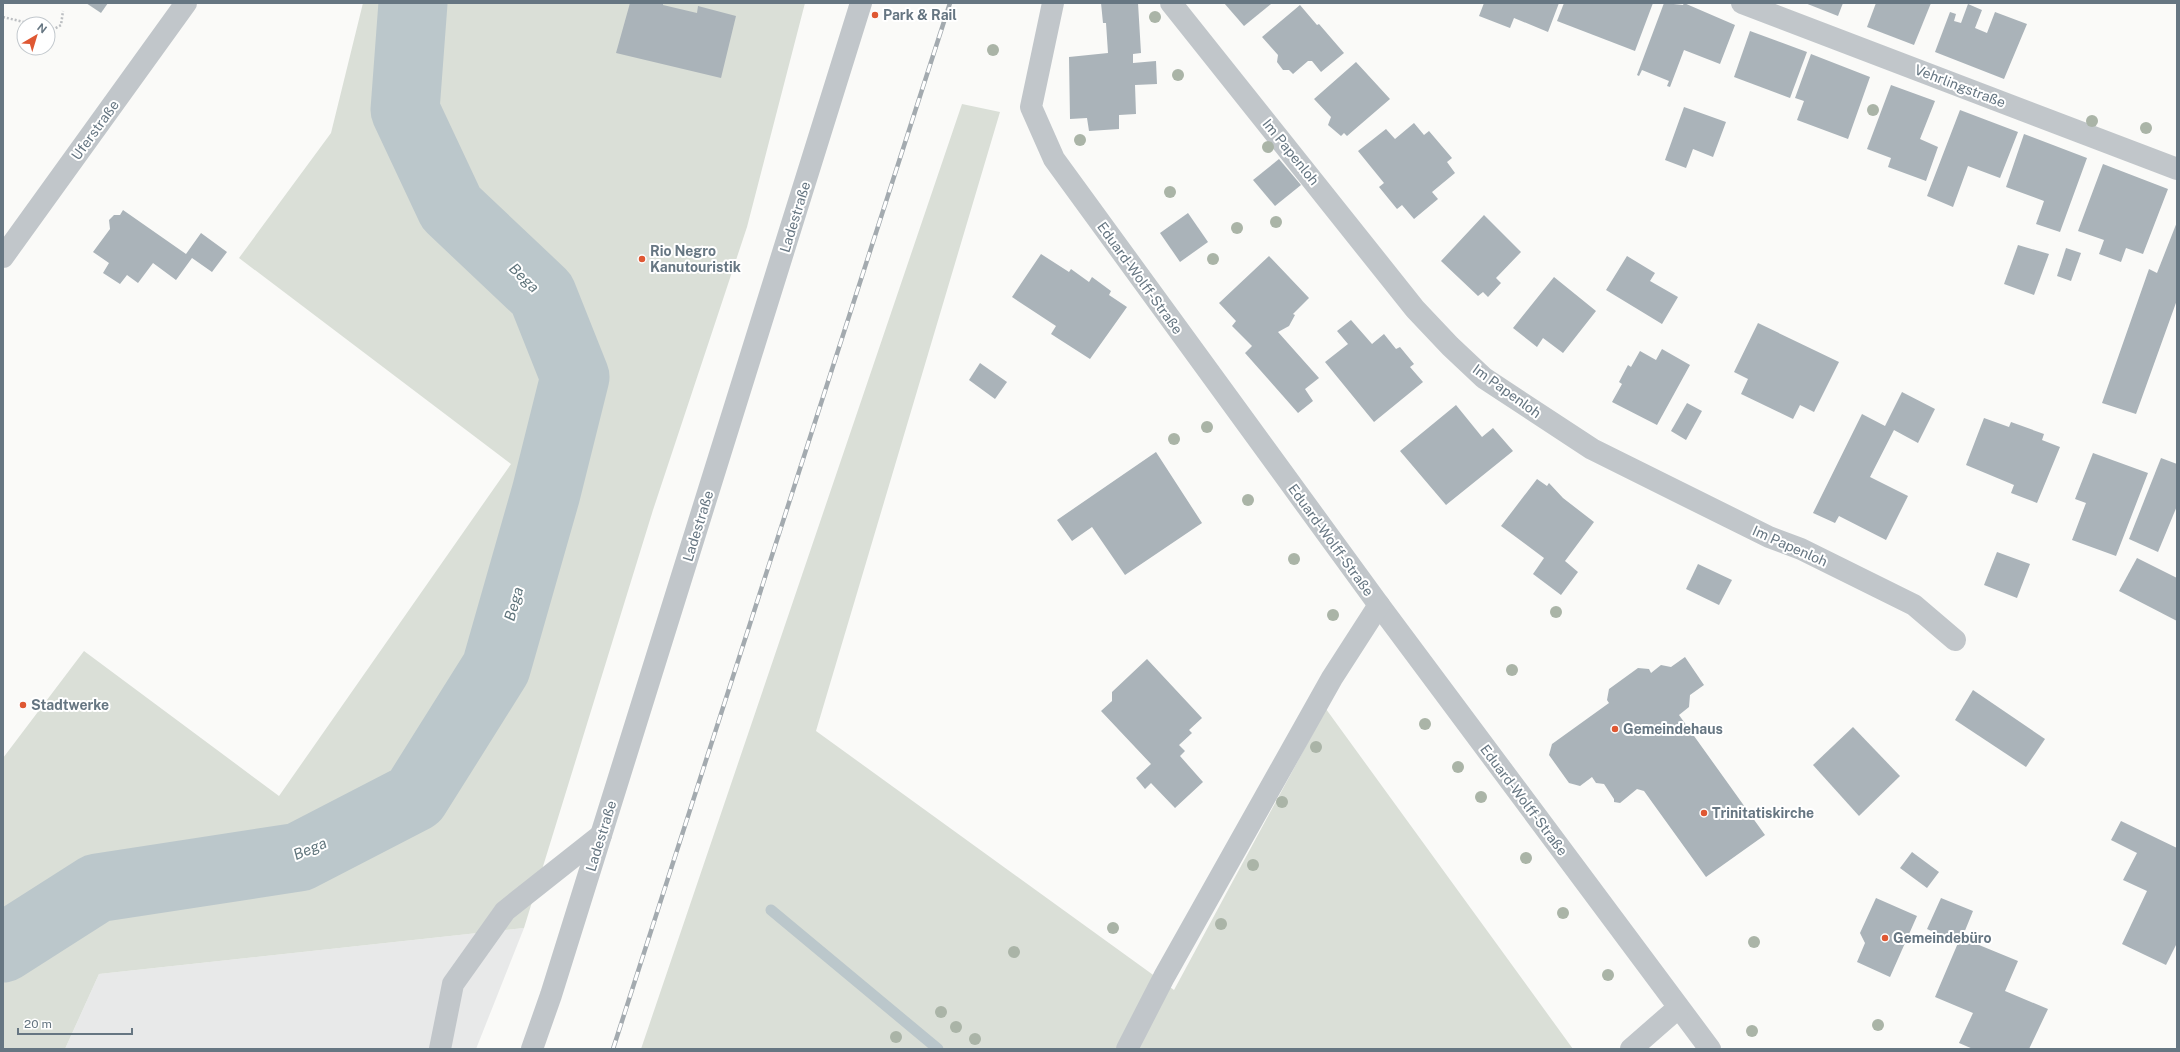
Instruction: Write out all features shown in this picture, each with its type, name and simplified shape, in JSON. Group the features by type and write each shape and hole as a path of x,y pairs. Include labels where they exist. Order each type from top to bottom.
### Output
{"street":[{"name":"Uferstraße","path":"3,257 186,3"},
{"name":"Ladestraße","path":"532,1049 551,995 861,3"},
{"name":"Eduard-Wolff-Straße","path":"1054,3 1031,107 1054,159 1379,605 1710,1049"},
{"name":"Im Papenloh","path":"1171,3 1415,308 1450,346 1484,378 1592,449 1769,537 1801,549 1914,605 1955,640"},
{"name":"Vehrlingstraße","path":"1742,3 2177,169"},
{"path":"1127,1049 1164,977 1332,678 1379,605"},
{"path":"440,1049 453,984 505,911 601,835"},
{"path":"1631,1049 1678,1008"}],"path":[{"path":"56,28 60,25 63,11"},
{"path":"3,17 16,20"}],"shaded area":[{"path":"363,3 805,3 747,227 653,510 524,928 99,974 65,1049 3,1049 3,758 84,651 279,796 511,464 239,258 331,133"},
{"path":"962,104 1000,112 816,731 1174,990 1326,709 1573,1049 641,1049"},
{"path":"524,928 476,1049 65,1049 99,974"}],"building":[{"path":"86,3 108,3 101,13"},
{"path":"630,3 663,3 663,5 697,13 698,6 736,16 721,78 616,53"},
{"path":"1101,3 1138,3 1141,53 1133,54 1133,63 1156,61 1157,84 1135,85 1136,114 1119,115 1119,129 1089,131 1087,118 1070,119 1069,57 1108,53 1106,23 1103,23"},
{"path":"1224,3 1270,3 1271,4 1244,26"},
{"path":"1484,3 1559,3 1548,32 1514,18 1510,28 1479,16"},
{"path":"1564,3 1653,3 1635,51 1557,21"},
{"path":"1664,3 1683,5 1684,3 1735,25 1720,64 1684,50 1670,87 1667,86 1669,81 1642,70 1639,76 1637,75"},
{"path":"1805,3 1843,3 1838,16"},
{"path":"1876,3 1931,3 1914,45 1867,27"},
{"path":"1968,4 1982,10 1975,28 1987,33 1995,12 2027,24 2004,79 1935,52 1950,12 1956,14 1954,21 1961,23"},
{"path":"1300,5 1344,53 1321,72 1312,61 1308,61 1293,74 1289,70 1283,70 1277,62 1278,55 1262,37"},
{"path":"1750,31 1807,52 1790,98 1734,77"},
{"path":"1811,54 1870,77 1848,139 1797,120 1804,101 1795,98"},
{"path":"1356,62 1390,99 1347,136 1344,133 1341,136 1328,125 1331,117 1314,99"},
{"path":"1891,85 1935,101 1920,139 1938,147 1926,181 1888,167 1891,158 1867,149"},
{"path":"1684,107 1726,122 1713,157 1693,149 1686,168 1665,160"},
{"path":"1960,110 2018,132 2000,178 1968,166 1953,207 1927,196"},
{"path":"1414,123 1424,135 1429,131 1452,158 1447,162 1455,173 1432,192 1438,199 1414,219 1402,205 1397,209 1379,187 1384,183 1358,151 1386,129 1395,139"},
{"path":"2024,134 2087,158 2060,232 2036,224 2044,201 2006,187"},
{"path":"1279,159 1301,185 1275,206 1253,180"},
{"path":"2103,164 2168,189 2143,254 2126,248 2121,262 2099,254 2104,240 2078,231"},
{"path":"123,210 186,254 201,233 227,252 212,272 192,258 176,280 153,263 138,283 127,275 120,284 103,273 109,263 93,252 110,229 109,220 114,215 120,215"},
{"path":"1188,213 1208,242 1180,262 1160,233"},
{"path":"1484,215 1521,252 1496,278 1501,283 1488,297 1483,292 1478,296 1441,261"},
{"path":"2177,222 2177,300 2136,414 2102,403 2149,269 2157,273"},
{"path":"2018,245 2049,254 2034,295 2004,284"},
{"path":"2066,248 2081,253 2071,281 2057,276"},
{"path":"1041,254 1069,272 1071,269 1089,282 1092,277 1111,291 1109,295 1127,307 1090,359 1051,334 1056,326 1012,297"},
{"path":"1269,256 1309,298 1293,314 1295,315 1289,326 1278,332 1319,378 1305,389 1313,401 1298,413 1245,353 1252,346 1232,326 1236,321 1219,303"},
{"path":"1627,256 1655,273 1650,281 1678,297 1662,324 1606,290"},
{"path":"1554,277 1596,311 1563,353 1543,338 1537,347 1513,328"},
{"path":"1351,320 1372,344 1384,334 1396,349 1400,347 1414,364 1410,367 1423,382 1374,422 1325,362 1348,344 1337,331"},
{"path":"1758,323 1839,362 1814,412 1800,405 1793,419 1741,394 1748,379 1734,372"},
{"path":"1662,349 1690,365 1657,425 1612,402 1622,384 1619,382 1628,365 1631,367 1640,351 1656,360"},
{"path":"980,363 1007,382 995,399 969,380"},
{"path":"1902,392 1935,409 1918,443 1894,430 1870,477 1908,496 1886,540 1839,516 1835,523 1813,513 1862,414 1885,426"},
{"path":"1687,403 1702,411 1686,440 1671,431"},
{"path":"1456,405 1482,437 1493,428 1513,451 1446,505 1400,451"},
{"path":"1984,418 2009,427 2011,422 2044,434 2042,440 2060,447 2037,503 2011,493 2014,485 1966,465"},
{"path":"1156,452 1202,523 1125,575 1092,527 1072,541 1057,520"},
{"path":"2093,453 2148,473 2116,556 2072,540 2086,503 2075,499"},
{"path":"2161,458 2177,464 2177,506 2158,552 2129,539"},
{"path":"1537,479 1547,486 1549,483 1563,498 1594,522 1565,561 1578,572 1561,595 1533,574 1544,558 1501,526"},
{"path":"1997,552 2030,564 2017,598 1984,585"},
{"path":"2137,558 2177,578 2177,621 2119,591"},
{"path":"1698,564 1732,580 1719,605 1686,589"},
{"path":"1685,657 1704,685 1690,695 1689,707 1679,715 1765,835 1706,877 1644,791 1637,789 1620,803 1614,802 1614,799 1604,784 1596,783 1592,777 1580,786 1569,783 1549,755 1552,744 1609,703 1607,700 1609,689 1638,668 1649,669 1651,673 1661,665 1671,667"},
{"path":"1147,659 1202,718 1189,730 1192,733 1179,745 1185,751 1180,756 1203,782 1175,808 1151,783 1145,789 1136,778 1151,764 1101,711 1112,701 1112,692"},
{"path":"1973,690 2045,739 2026,767 1955,720"},
{"path":"1853,727 1900,776 1859,816 1813,765"},
{"path":"2121,821 2177,848 2177,943 2166,965 2122,944 2147,891 2123,880 2137,853 2111,840"},
{"path":"1912,852 1939,872 1927,888 1900,868"},
{"name":"Gemeindebüro","path":"1876,898 1917,916 1890,977 1857,962 1865,943 1860,933"},
{"path":"1941,898 1973,911 1962,938 2018,961 2005,991 2048,1009 2029,1049 1973,1049 1959,1043 1973,1013 1935,997 1958,943 1927,929"}],"waterway":[{"name":"Bega","path":"3,948 97,888 299,857 415,797 496,668 546,493 575,377 542,294 451,208 405,110 413,3"},
{"path":"771,910 938,1049"}],"railway":[{"path":"613,1049 950,3"}],"place":[{"name":"Park & Rail","path":"875,15"},
{"name":"Rio Negro Kanutouristik","path":"642,259"},
{"name":"Stadtwerke","path":"23,705"},
{"name":"Gemeindehaus","path":"1615,729"},
{"name":"Trinitatiskirche","path":"1704,813"},
{"name":"Gemeindebüro","path":"1885,938"}]}
